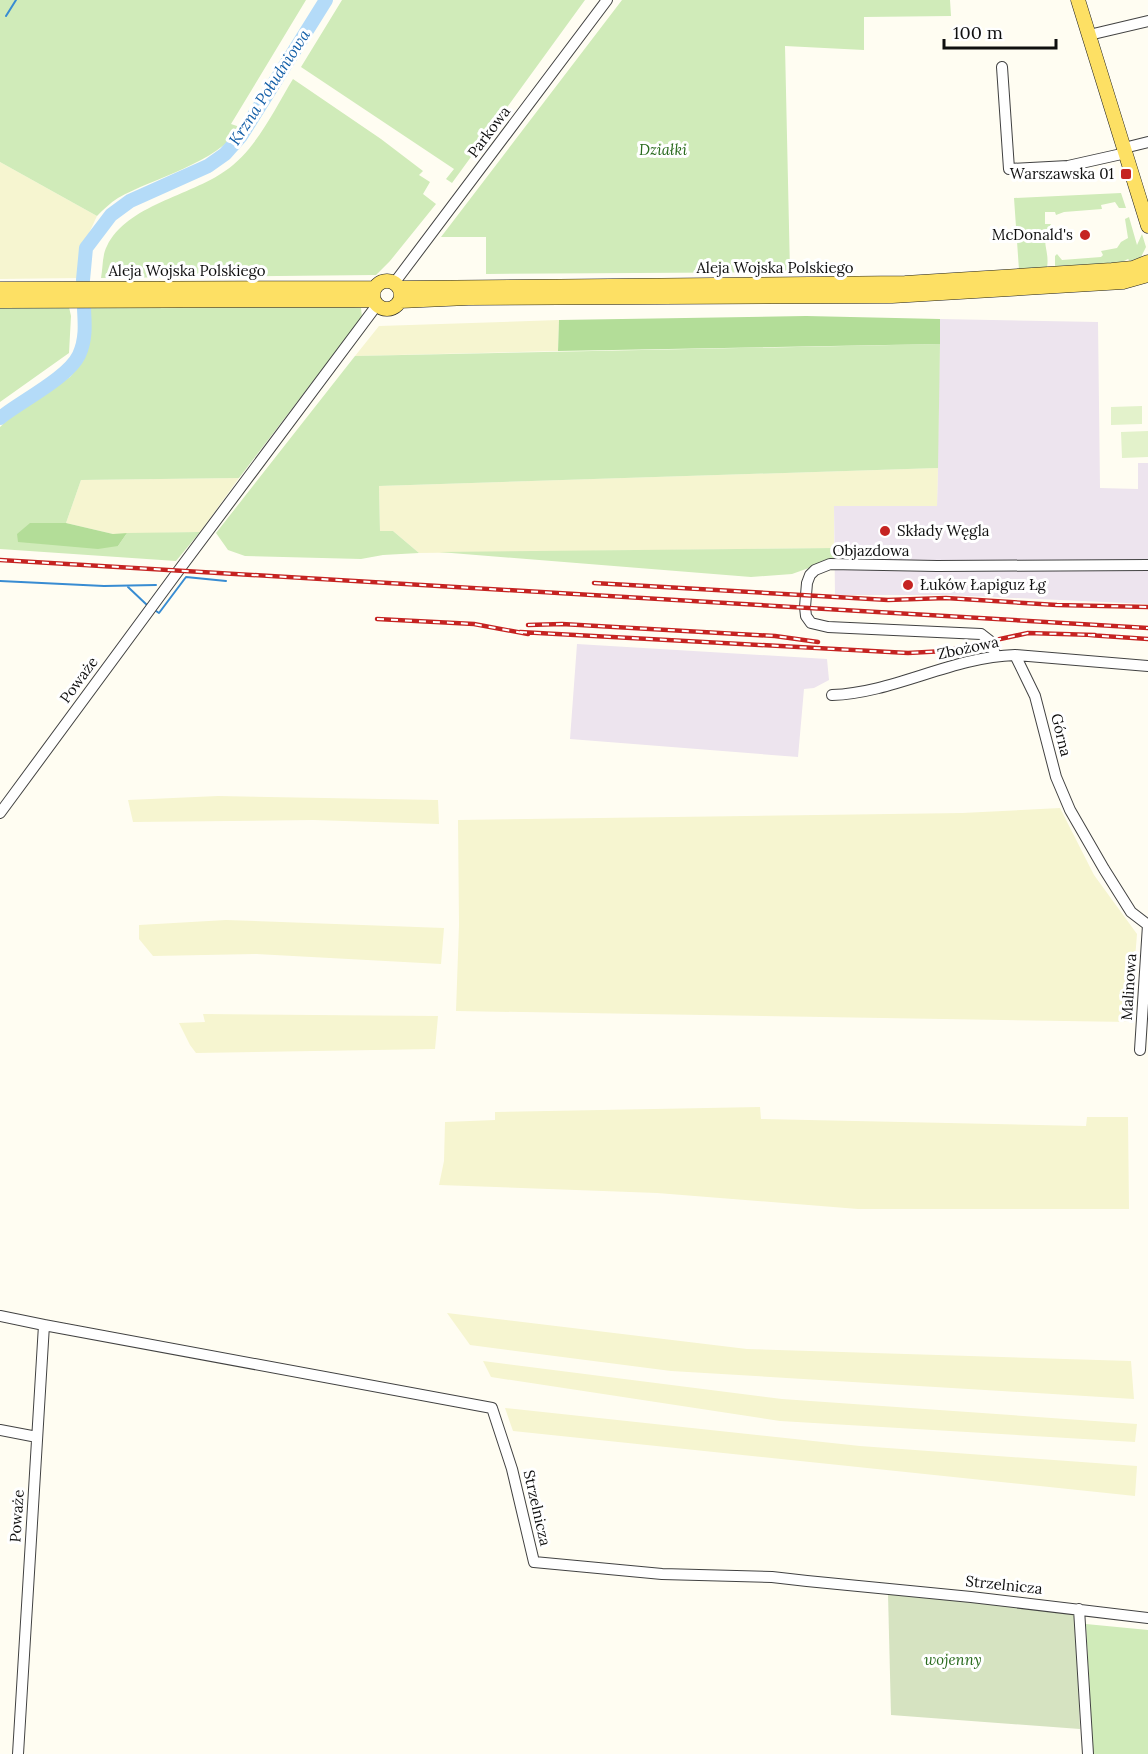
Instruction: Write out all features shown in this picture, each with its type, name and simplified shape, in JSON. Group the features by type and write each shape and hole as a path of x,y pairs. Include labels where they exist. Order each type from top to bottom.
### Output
{"main road":[{"path":"1078,0 1148,226"},
{"name":"Aleja Wojska Polskiego","path":"398,290 905,283 1112,270 1133,268 1148,262"},
{"name":"Aleja Wojska Polskiego","path":"398,290 468,298 892,296 1123,282 1148,275"},
{"path":"383,281 398,290 391,309 382,309 375,298 383,281"},
{"name":"Aleja Wojska Polskiego","path":"0,289 375,298"},
{"name":"Aleja Wojska Polskiego","path":"0,302 375,298"}],"street":[{"name":"Parkowa","path":"398,290 607,0"},
{"path":"1089,35 1148,21"},
{"path":"1002,68 1009,169 1068,166 1148,142"},
{"name":"Poważe","path":"0,813 375,298"},
{"name":"Objazdowa","path":"996,656 990,640 981,634 828,627 814,624 807,618 805,607 808,578 814,570 834,564 1148,565"},
{"name":"Zbożowa","path":"832,695 868,690 965,662 996,656 1015,655 1148,666"},
{"name":"Górna","path":"1015,655 1035,696 1056,777 1076,822 1131,912 1148,925"},
{"name":"Malinowa","path":"1140,1050 1148,925"},
{"path":"0,1316 44,1325"},
{"name":"Poważe","path":"18,1754 44,1325"},
{"name":"Strzelnicza","path":"44,1325 492,1408 512,1469 534,1562 662,1574 772,1577 1148,1618"},
{"path":"0,1430 37,1437"},
{"path":"1079,1609 1088,1754"}],"shaded area":[{"path":"940,319 1098,322 1100,488 1138,489 1138,463 1148,463 1148,604 947,595 835,595 834,506 937,506"},
{"path":"577,644 827,659 829,680 814,688 804,689 798,757 570,739"}],"green space":[{"path":"0,0 306,0 231,124 240,127 230,140 201,160 118,198 97,216 0,162"},
{"path":"342,0 585,0 452,183 446,179 454,169 301,67"},
{"name":"Działki","path":"622,0 950,0 951,16 864,17 864,50 785,46 790,272 486,274 486,237 441,237"},
{"path":"293,79 381,139 423,171 419,175 430,182 423,194 436,204 390,261 376,275 101,278 105,250 116,232 129,220 144,211 211,180 236,162 264,129"},
{"path":"0,162 97,216 82,248 81,278 0,279"},
{"path":"1121,193 1126,208 1119,208 1115,202 1101,205 1102,209 1064,212 1056,215 1055,212 1045,212 1045,224 1051,224 1045,241 1047,268 1019,270 1014,198"},
{"path":"1129,217 1137,245 1142,234 1146,247 1141,257 1120,263 1055,266 1057,254 1062,260 1101,257 1103,255 1101,251 1117,248 1128,238 1125,219"},
{"path":"346,306 361,308 362,317 239,478 81,480 66,523 30,523 118,546 127,533 200,532 176,561 0,549 0,427 16,412 70,377 83,361 89,344 88,308"},
{"path":"0,307 69,307 71,316 69,353 0,402"},
{"path":"806,316 940,319 940,344 558,351 559,320"},
{"path":"559,320 558,351 355,356 379,326"},
{"path":"940,344 938,468 379,486 380,531 393,531 419,553 361,559 245,556 228,550 216,533 355,356"},
{"path":"1142,406 1142,424 1111,425 1111,407"},
{"path":"1148,431 1148,457 1122,458 1121,432"},
{"path":"938,468 937,506 834,506 834,548 419,553 393,531 380,531 379,486"},
{"path":"239,478 200,532 113,534 66,523 81,480"},
{"path":"30,523 66,523 113,534 127,533 118,546 98,549 18,542 17,534"},
{"path":"834,548 834,559 792,574 751,577 439,552"},
{"path":"218,796 438,800 439,824 313,820 133,822 128,800"},
{"path":"1060,808 1094,875 1137,934 1130,1022 456,1011 459,925 458,820 962,813"},
{"path":"226,920 444,928 441,964 256,954 153,956 139,939 139,925"},
{"path":"203,1014 438,1016 435,1049 196,1053 179,1023 205,1022"},
{"path":"760,1107 761,1119 1086,1126 1087,1117 1128,1117 1129,1209 858,1209 657,1193 439,1185 444,1161 445,1122 495,1120 495,1112"},
{"path":"447,1313 747,1349 1131,1361 1134,1399 671,1371 470,1345"},
{"path":"483,1361 782,1399 1137,1424 1135,1442 780,1421 491,1377"},
{"path":"505,1408 860,1446 1137,1466 1135,1496 513,1431"},
{"name":"wojenny","path":"888,1594 1076,1613 1080,1729 891,1715"},
{"path":"1086,1624 1148,1630 1148,1754 1093,1754"}],"waterway":[{"path":"6,16 16,0"},
{"name":"Krzna Południowa","path":"83,280 86,248 111,215 130,201 208,166 225,154 241,136 326,0"},
{"name":"Krzna Południowa","path":"0,418 55,381 73,364 83,344 84,309"},
{"path":"156,611 159,613 186,577 226,581"},
{"path":"0,581 104,586 156,585"},
{"path":"128,587 147,605"}],"railway":[{"path":"0,560 1148,628"},
{"path":"594,583 888,600 946,598 1057,605 1148,607"},
{"path":"377,619 474,624 528,634"},
{"path":"528,625 562,624 775,636 818,642"},
{"path":"520,632 908,653 945,651 1028,633 1095,635"},
{"path":"1088,635 1148,639"}],"place":[{"name":"Warszawska 01","path":"1126,174"},
{"name":"McDonald's","path":"1085,235"},
{"name":"Składy Węgla","path":"885,531"},
{"name":"Łuków Łapiguz Łg","path":"908,585"}]}
